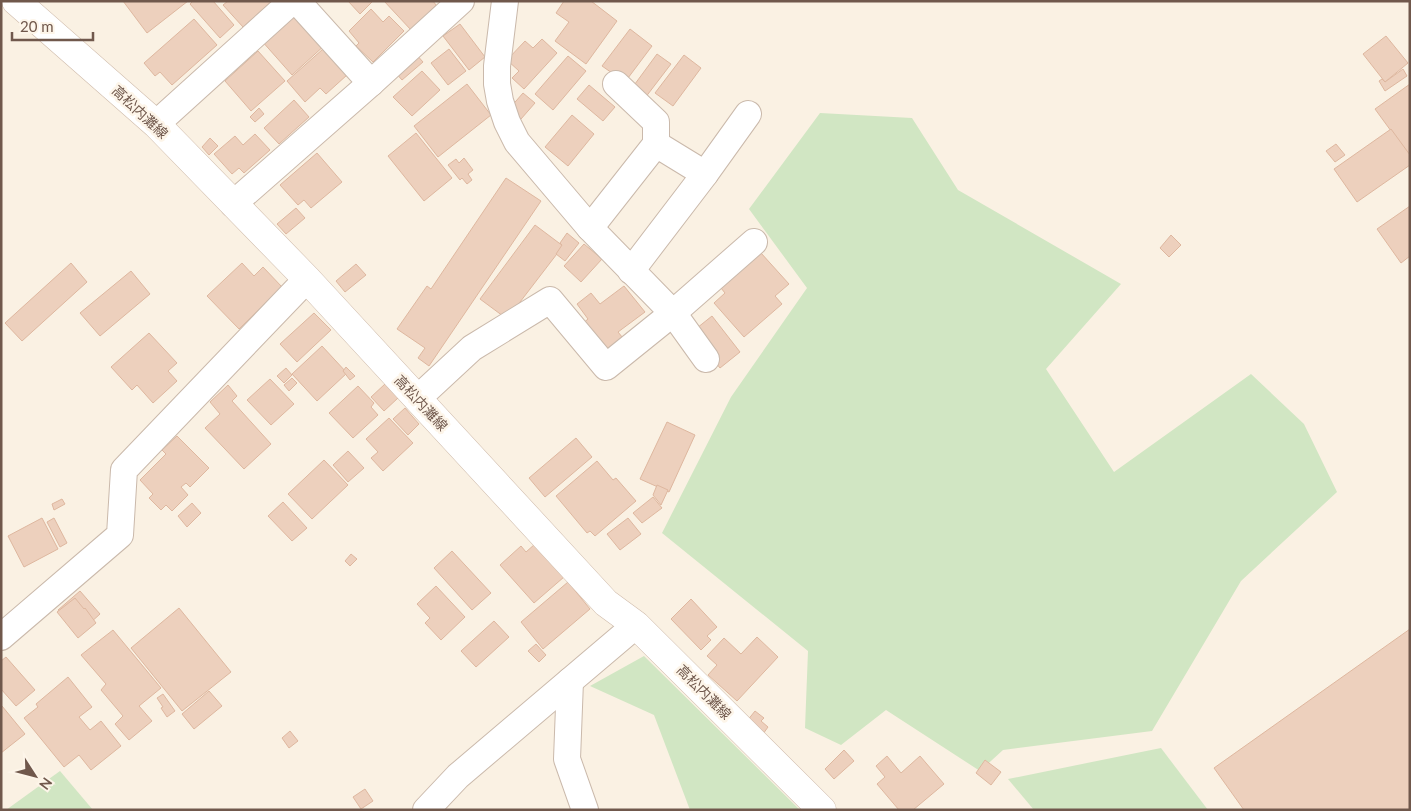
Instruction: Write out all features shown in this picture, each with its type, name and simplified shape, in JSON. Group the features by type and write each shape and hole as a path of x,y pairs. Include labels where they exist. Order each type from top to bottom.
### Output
{"main road":[{"name":"高松内灘線","path":"16,1 156,124 307,279 606,603 636,625 822,810"}],"street":[{"path":"156,124 292,1"},
{"path":"297,1 371,83"},
{"path":"233,204 461,1"},
{"path":"505,1 497,66 497,84 507,122 517,142 590,228 673,313 706,359"},
{"path":"590,228 656,144 656,122 616,84"},
{"path":"631,271 748,114"},
{"path":"656,144 705,174"},
{"path":"417,399 472,348 550,300 606,367 673,313 754,242"},
{"path":"1,637 120,535 124,470 307,279"},
{"path":"426,810 458,776 636,625"},
{"path":"570,682 568,758 585,810"}],"green space":[{"path":"820,113 912,118 958,190 1121,284 1046,369 1114,472 1251,374 1304,424 1337,492 1241,581 1152,731 1003,750 980,771 886,710 841,745 805,728 808,651 662,533 731,397 807,288 749,209"},
{"path":"644,656 800,810 690,810 654,715 590,686"},
{"path":"1161,748 1208,810 1034,810 1008,779"},
{"path":"60,771 93,810 6,810"}],"building":[{"path":"123,1 188,1 147,33"},
{"path":"193,1 213,1 234,25 220,38 190,4"},
{"path":"228,1 272,1 243,27 223,5"},
{"path":"348,1 373,1 360,14"},
{"path":"384,1 433,1 436,5 411,30"},
{"path":"564,1 591,1 617,21 586,64 555,41 569,22 556,13"},
{"path":"371,9 383,22 389,16 404,31 373,62 356,46 359,43 349,31"},
{"path":"297,12 326,44 292,75 261,40"},
{"path":"194,19 217,45 172,85 160,72 155,76 144,63"},
{"path":"460,24 485,57 469,70 443,36"},
{"path":"630,29 652,46 625,82 602,66"},
{"path":"1386,36 1408,63 1385,82 1363,54"},
{"path":"542,39 557,53 524,89 512,78 519,71 507,60 525,41 533,48"},
{"path":"323,49 347,75 326,94 320,88 305,102 287,81"},
{"path":"449,49 466,71 448,85 431,63"},
{"path":"258,51 285,81 251,111 225,81"},
{"path":"415,53 423,62 402,80 395,72"},
{"path":"657,54 671,64 645,98 632,88"},
{"path":"684,55 701,68 673,106 655,93"},
{"path":"568,56 586,71 553,110 535,94"},
{"path":"1403,69 1407,76 1385,91 1379,81 1382,79 1385,82"},
{"path":"422,71 440,90 412,116 393,97"},
{"path":"467,84 491,115 438,157 414,126"},
{"path":"1410,84 1410,157 1375,109"},
{"path":"589,85 615,107 603,121 577,99"},
{"path":"523,93 535,103 521,119 509,109"},
{"path":"294,100 309,117 279,144 264,128"},
{"path":"259,108 264,114 255,122 250,117"},
{"path":"572,115 594,134 568,166 545,147"},
{"path":"1391,129 1410,155 1410,165 1357,202 1334,169"},
{"path":"416,133 452,178 424,201 388,156"},
{"path":"255,134 270,150 244,173 239,168 232,174 214,154 235,136 243,145"},
{"path":"210,138 218,146 209,155 202,147"},
{"path":"1336,144 1345,155 1335,162 1326,151"},
{"path":"317,153 342,182 311,208 304,200 298,205 280,185"},
{"path":"464,158 473,170 468,174 472,180 467,184 462,178 460,180 448,165 456,159 459,163"},
{"path":"506,178 541,201 429,366 418,358 425,348 397,329 427,286 431,289"},
{"path":"1410,206 1410,256 1401,263 1377,229"},
{"path":"296,208 305,218 286,234 277,224"},
{"path":"535,225 563,246 507,319 480,299"},
{"path":"567,233 579,243 565,261 556,254 562,245 560,243"},
{"path":"1171,235 1181,245 1169,257 1160,248"},
{"path":"584,244 602,259 581,282 564,266"},
{"path":"761,253 789,284 775,296 782,304 744,337 714,303 725,293 721,288"},
{"path":"71,263 87,282 22,341 5,323"},
{"path":"242,263 254,276 263,267 282,287 239,329 207,296"},
{"path":"356,264 366,275 345,292 336,281"},
{"path":"131,271 150,294 100,336 80,313"},
{"path":"624,286 645,312 618,332 627,343 603,362 581,325 588,319 577,304 591,293 600,304"},
{"path":"314,313 331,330 297,362 280,344"},
{"path":"712,316 740,352 720,368 692,332"},
{"path":"149,333 177,363 168,371 177,381 153,403 137,385 132,390 111,367"},
{"path":"322,346 347,373 317,401 292,374"},
{"path":"346,367 355,376 350,380 343,371"},
{"path":"286,368 292,375 284,383 277,376"},
{"path":"292,378 297,383 289,391 284,385"},
{"path":"270,379 294,404 271,425 247,400"},
{"path":"385,384 398,398 384,411 371,397"},
{"path":"228,385 237,396 232,401 271,444 244,469 205,428 220,414 210,402"},
{"path":"358,386 374,403 371,407 378,415 353,438 329,413"},
{"path":"405,408 419,424 408,435 393,419"},
{"path":"389,418 413,443 383,471 371,458 378,452 366,439"},
{"path":"667,422 695,435 669,492 640,479"},
{"path":"177,436 209,468 190,487 186,483 181,487 188,495 172,511 166,505 161,510 149,498 153,494 140,480 166,454 162,450"},
{"path":"576,438 592,457 545,497 529,478"},
{"path":"348,451 364,468 348,482 333,465"},
{"path":"324,460 348,485 312,519 288,494"},
{"path":"597,461 613,480 616,478 636,501 595,536 590,531 587,533 556,496"},
{"path":"657,485 668,490 661,505 653,495"},
{"path":"653,497 662,508 642,523 633,513"},
{"path":"62,499 65,504 54,510 52,504"},
{"path":"283,502 307,528 292,541 268,516"},
{"path":"192,503 201,513 187,527 178,516"},
{"path":"42,518 58,549 24,567 8,536"},
{"path":"54,518 67,543 60,547 47,522"},
{"path":"628,518 641,534 620,550 607,534"},
{"path":"535,544 564,577 534,603 500,565 521,546 526,552"},
{"path":"452,551 491,593 472,610 434,568"},
{"path":"351,554 357,559 350,566 345,561"},
{"path":"568,582 590,609 543,649 521,622"},
{"path":"436,586 465,617 441,640 425,623 430,618 417,604"},
{"path":"80,591 100,614 78,634 58,610"},
{"path":"75,598 96,623 78,638 57,612"},
{"path":"691,599 717,627 707,636 711,640 701,650 671,619"},
{"path":"179,608 231,672 182,711 131,648"},
{"path":"494,621 509,637 476,667 461,651"},
{"path":"1410,629 1410,810 1244,810 1214,768"},
{"path":"113,630 161,688 139,706 152,721 129,740 115,724 123,716 101,690 106,684 81,655"},
{"path":"757,637 778,657 737,701 708,675 717,665 707,656 724,638 741,654"},
{"path":"536,644 546,655 539,662 528,651"},
{"path":"6,657 35,690 16,706 1,689 1,661"},
{"path":"68,677 92,707 79,717 90,730 101,721 121,746 91,770 79,755 64,767 24,718 38,707 36,704"},
{"path":"209,691 222,706 194,729 182,714"},
{"path":"163,694 175,711 167,717 157,698"},
{"path":"1,707 25,734 1,753"},
{"path":"755,711 764,718 761,721 768,727 763,734 747,721"},
{"path":"290,731 298,741 289,748 282,738"},
{"path":"844,750 854,761 834,779 825,769"},
{"path":"887,756 901,773 920,756 944,784 913,810 899,810 877,784 885,777 876,766"},
{"path":"985,760 1001,772 991,785 976,773"},
{"path":"365,789 373,801 361,809 353,797"}]}
